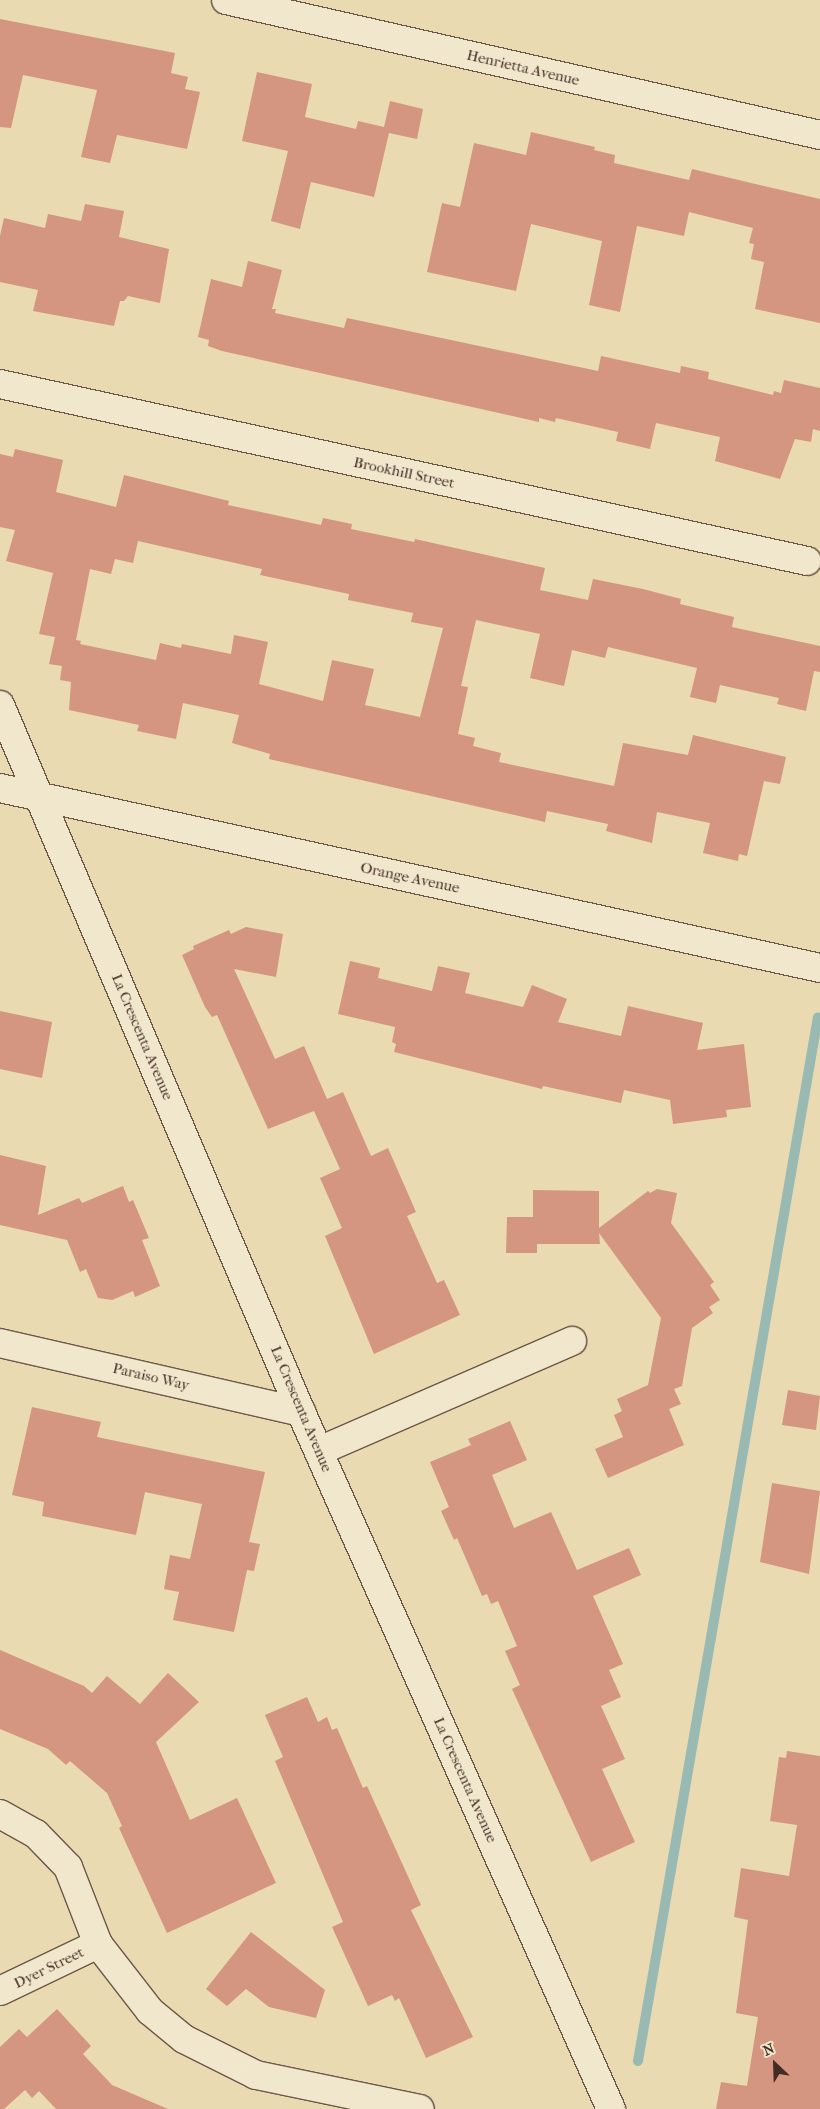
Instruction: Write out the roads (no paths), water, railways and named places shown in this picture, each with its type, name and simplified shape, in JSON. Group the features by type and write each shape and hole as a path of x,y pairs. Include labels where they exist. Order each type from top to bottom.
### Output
{"street":[{"name":"Henrietta Avenue","path":"226,0 820,135"},
{"name":"Brookhill Street","path":"0,384 808,561"},
{"name":"La Crescenta Avenue","path":"0,705 41,797 301,1412 612,2109"},
{"name":"Orange Avenue","path":"0,788 820,968"},
{"path":"318,1451 572,1341"},
{"name":"Paraiso Way","path":"0,1343 301,1412"},
{"path":"0,1814 36,1834 68,1867 98,1944 150,2011 184,2039 256,2075 420,2109"},
{"name":"Dyer Street","path":"0,1991 98,1944"}],"waterway":[{"path":"638,2061 818,1017"}]}
